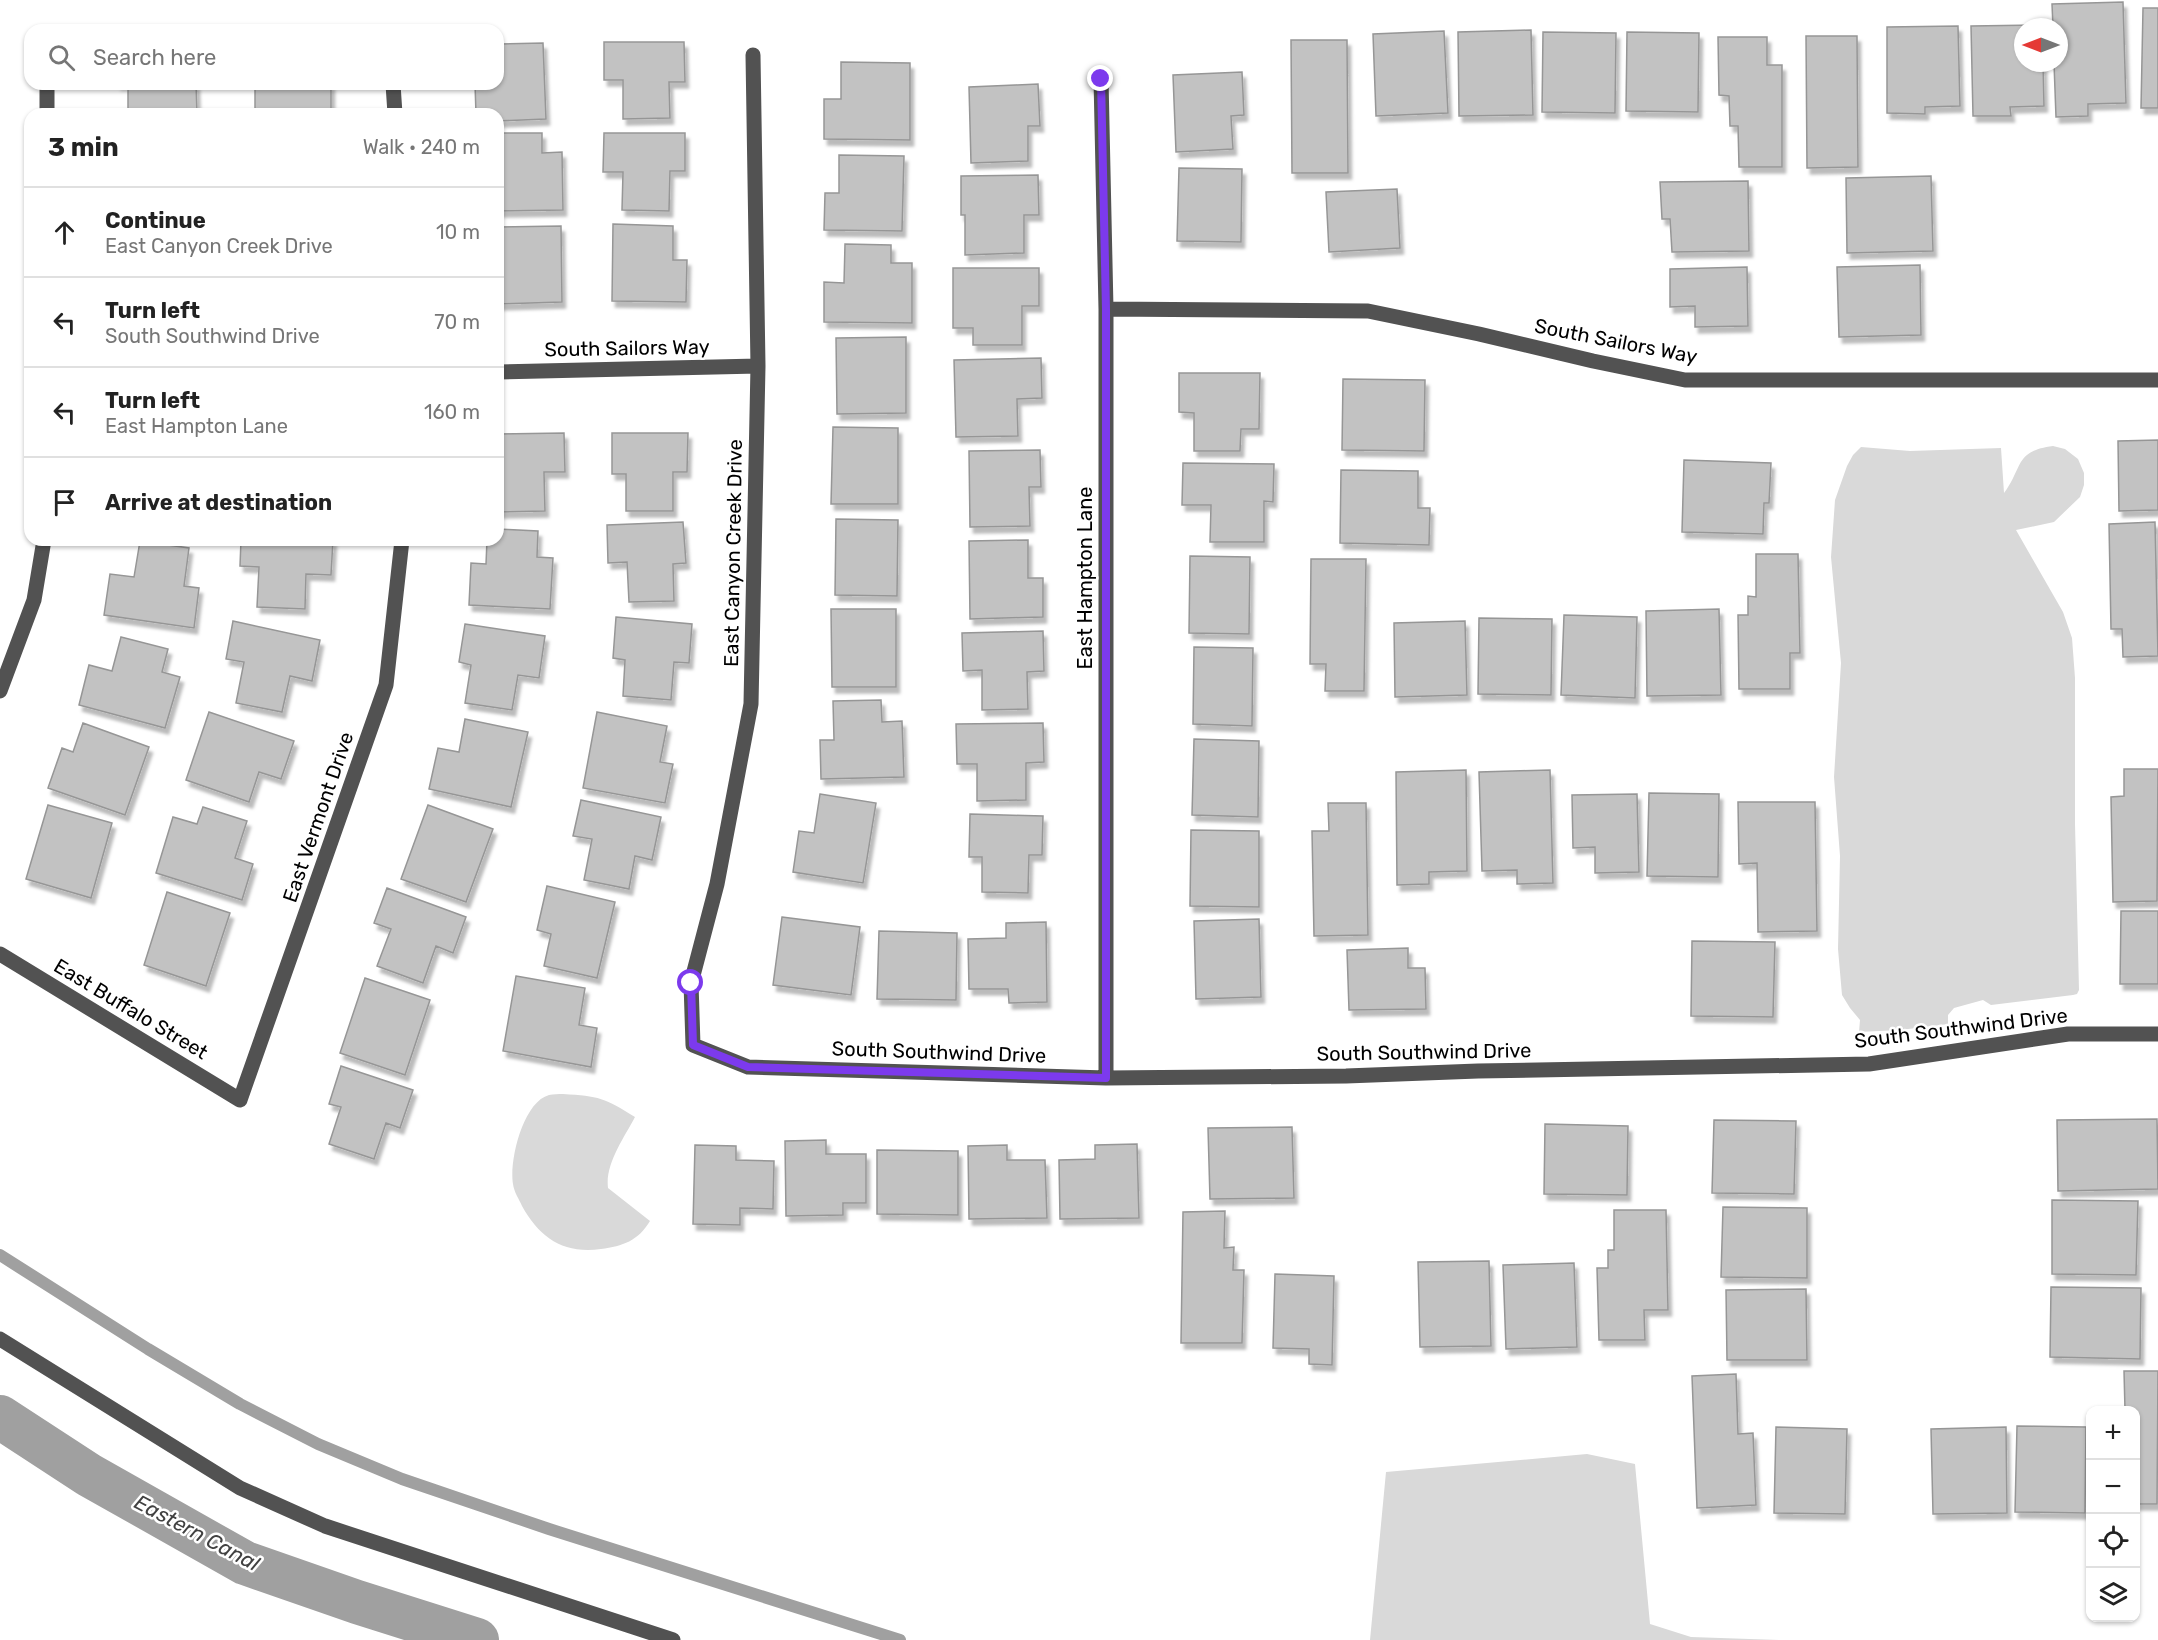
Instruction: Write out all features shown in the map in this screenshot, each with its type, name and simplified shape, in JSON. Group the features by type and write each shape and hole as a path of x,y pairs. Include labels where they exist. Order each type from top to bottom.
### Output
{"street":[{"name":"East Canyon Creek Drive","path":"693,1045 691,983 717,884 751,704 758,366 753,56"},
{"name":"East Hampton Lane","path":"1101,79 1106,309 1106,1078"},
{"path":"47,90 47,108"},
{"path":"393,90 394,108"},
{"name":"South Sailors Way","path":"1106,309 1368,311 1685,380 2158,380"},
{"name":"South Sailors Way","path":"504,372 758,366"},
{"path":"0,691 34,600 43,546"},
{"name":"East Vermont Drive","path":"240,1100 386,685 401,546"},
{"name":"East Buffalo Street","path":"0,954 240,1100"},
{"name":"South Southwind Drive","path":"693,1045 748,1067 1106,1078 1346,1076 1478,1071 1869,1064 2068,1034 2158,1034"},
{"path":"0,1339 156,1438 240,1488 325,1526 673,1640"}],"shaded area":[{"path":"2053,446 2065,449 2078,459 2084,473 2084,485 2080,497 2054,522 2016,530 2063,612 2072,638 2075,678 2075,824 2079,990 2073,995 1991,1005 1983,1000 1954,1008 1948,1015 1948,1024 1859,1032 1860,1020 1842,995 1838,949 1840,856 1834,777 1841,663 1831,557 1835,500 1847,466 1861,447 1910,451 2001,448 2004,493 2025,456 2040,448"},
{"path":"563,1094 601,1099 635,1117 612,1161 608,1188 650,1221 635,1238 623,1244 587,1250 564,1246 545,1235 537,1227 515,1193 512,1174 513,1161 525,1120 540,1100 549,1095"},
{"path":"1587,1454 1635,1464 1650,1624 1691,1637 1779,1640 1370,1640 1386,1472"}],"building":[{"path":"2123,2 2126,103 2088,104 2088,116 2056,117 2054,72 2068,72 2068,18 2053,18 2052,4"},
{"path":"2143,8 2158,8 2158,108 2141,108"},
{"path":"2014,25 2014,72 2043,72 2044,106 2010,107 2011,116 1973,116 1971,26"},
{"path":"1958,26 1960,106 1925,107 1925,114 1887,113 1887,27"},
{"path":"1531,30 1533,115 1459,116 1458,32"},
{"path":"1444,31 1448,113 1376,116 1373,34"},
{"path":"1543,32 1616,33 1615,113 1542,112"},
{"path":"1627,32 1699,33 1698,112 1626,111"},
{"path":"1806,36 1857,36 1858,167 1807,168"},
{"path":"1718,37 1767,37 1767,65 1782,65 1782,167 1739,167 1738,126 1730,126 1729,96 1719,95"},
{"path":"1291,40 1347,40 1348,173 1292,173"},
{"path":"604,42 684,42 685,82 669,82 670,118 623,119 623,80 604,80"},
{"path":"543,43 546,119 504,121 504,108 476,108 475,90 504,90 504,44"},
{"path":"841,62 910,63 910,140 824,139 824,99 841,99"},
{"path":"1242,72 1244,115 1231,116 1233,149 1176,152 1173,75"},
{"path":"1038,84 1040,126 1028,126 1028,161 971,163 969,87"},
{"path":"128,90 196,90 197,108 128,108"},
{"path":"255,90 331,90 331,108 255,108"},
{"path":"504,133 542,133 542,153 562,152 563,210 504,211"},
{"path":"604,133 685,133 685,171 670,171 669,211 622,210 623,172 603,172"},
{"path":"839,155 904,156 902,231 824,230 825,193 839,193"},
{"path":"1179,168 1242,169 1241,242 1177,241"},
{"path":"1038,175 1039,215 1024,215 1024,253 965,255 965,215 961,215 961,176"},
{"path":"1931,176 1933,251 1847,253 1846,178"},
{"path":"1748,181 1749,251 1672,252 1670,219 1662,219 1660,182"},
{"path":"1397,189 1400,248 1329,252 1326,192"},
{"path":"613,224 673,226 673,260 687,260 686,302 612,301"},
{"path":"561,226 562,302 504,304 504,227"},
{"path":"845,244 891,245 891,263 912,263 912,323 824,322 824,282 844,283"},
{"path":"1920,265 1921,335 1839,337 1837,267"},
{"path":"1747,267 1748,326 1695,327 1695,306 1670,307 1670,269"},
{"path":"953,268 1039,268 1039,306 1022,306 1022,345 973,345 973,328 953,328"},
{"path":"906,337 906,413 837,414 836,338"},
{"path":"1041,358 1042,398 1017,399 1018,436 956,437 954,360"},
{"path":"1179,373 1260,373 1259,429 1241,429 1240,451 1194,451 1194,413 1179,412"},
{"path":"1343,379 1425,380 1424,451 1342,450"},
{"path":"833,427 898,428 898,504 831,504"},
{"path":"564,433 565,472 544,472 545,511 504,512 504,434"},
{"path":"612,433 688,433 687,472 673,472 673,511 626,511 626,474 612,474"},
{"path":"2158,440 2158,510 2119,511 2118,441"},
{"path":"1040,450 1041,487 1029,487 1030,526 970,527 969,451"},
{"path":"1684,460 1771,463 1769,503 1764,503 1763,534 1682,532"},
{"path":"1183,463 1274,464 1273,502 1264,501 1264,542 1210,542 1211,505 1182,505"},
{"path":"1341,470 1418,471 1418,508 1430,508 1429,545 1340,543"},
{"path":"836,519 898,520 897,596 835,595"},
{"path":"683,522 686,563 673,564 674,601 629,602 627,562 608,563 607,525"},
{"path":"2155,522 2158,656 2123,657 2122,629 2111,629 2109,524"},
{"path":"504,529 538,531 537,557 553,558 550,609 469,605 471,563 486,564 487,546 504,546"},
{"path":"1028,540 1028,578 1043,578 1043,617 970,619 969,541"},
{"path":"139,546 189,548 184,586 199,588 194,628 104,615 110,574 134,577"},
{"path":"241,546 333,546 331,575 306,574 305,609 257,607 259,567 240,566"},
{"path":"1756,554 1798,554 1800,653 1790,653 1790,689 1739,689 1738,615 1748,615 1748,596 1756,597"},
{"path":"1190,556 1250,557 1249,634 1189,633"},
{"path":"1311,559 1366,559 1364,691 1325,691 1326,664 1310,664"},
{"path":"831,609 896,609 896,687 832,687"},
{"path":"1719,609 1721,695 1647,696 1646,611"},
{"path":"1564,615 1637,617 1635,698 1561,695"},
{"path":"616,617 692,624 689,663 674,662 671,700 623,696 625,660 613,658"},
{"path":"1479,618 1552,619 1551,695 1478,694"},
{"path":"233,621 320,640 312,681 290,676 282,712 236,703 244,662 226,659"},
{"path":"1465,621 1467,695 1395,697 1394,623"},
{"path":"465,624 545,636 539,678 518,675 512,710 465,703 471,665 459,662"},
{"path":"1043,631 1044,671 1027,672 1028,709 982,710 982,670 963,671 962,633"},
{"path":"121,637 168,649 162,672 180,677 165,728 79,705 89,665 112,671"},
{"path":"1194,647 1253,648 1252,726 1193,724"},
{"path":"881,700 882,722 902,721 904,777 821,779 820,740 834,740 833,701"},
{"path":"209,712 294,741 281,779 259,772 249,802 186,780"},
{"path":"597,712 667,726 660,762 673,764 665,803 583,788"},
{"path":"465,719 528,732 511,807 429,789 438,748 459,752"},
{"path":"83,723 149,747 125,815 48,788 62,748 73,752"},
{"path":"1043,723 1044,762 1026,763 1026,800 977,801 977,764 957,764 956,724"},
{"path":"1194,739 1259,741 1258,817 1192,815"},
{"path":"2124,769 2158,769 2157,901 2113,902 2111,797 2124,796"},
{"path":"1466,770 1467,871 1429,872 1429,884 1397,885 1396,772"},
{"path":"1550,770 1553,883 1517,884 1517,870 1482,871 1479,772"},
{"path":"1649,793 1719,794 1718,877 1647,876"},
{"path":"820,794 876,803 863,883 793,872 799,831 814,833"},
{"path":"1637,794 1639,872 1595,873 1595,847 1573,848 1572,795"},
{"path":"581,800 661,817 652,860 635,856 629,889 584,880 592,839 573,836"},
{"path":"1738,802 1815,802 1817,931 1758,932 1757,863 1739,864"},
{"path":"1328,803 1366,803 1368,935 1314,936 1312,831 1329,831"},
{"path":"48,805 112,823 91,898 26,879"},
{"path":"428,805 493,829 466,902 401,879"},
{"path":"203,807 247,821 235,858 253,864 242,900 156,873 173,817 197,824"},
{"path":"970,814 1043,816 1042,855 1029,855 1028,893 982,892 982,857 969,857"},
{"path":"1191,830 1259,831 1259,907 1190,906"},
{"path":"547,886 615,902 597,978 544,966 551,934 537,930"},
{"path":"387,888 466,917 453,953 436,946 423,983 377,966 391,929 374,923"},
{"path":"167,892 230,913 206,986 144,965"},
{"path":"2121,911 2158,911 2158,984 2120,984"},
{"path":"782,917 860,927 851,995 773,985"},
{"path":"1259,919 1261,997 1196,999 1194,921"},
{"path":"1046,922 1047,1002 1009,1003 1008,989 969,989 968,939 1006,938 1006,923"},
{"path":"879,931 957,933 956,1000 877,999"},
{"path":"1692,941 1775,942 1773,1017 1691,1016"},
{"path":"1408,948 1408,968 1425,968 1426,1009 1349,1010 1347,950"},
{"path":"516,976 585,988 579,1025 597,1028 591,1067 503,1051"},
{"path":"365,978 430,1000 405,1075 340,1053"},
{"path":"341,1066 413,1090 400,1128 386,1123 374,1159 329,1144 341,1107 329,1104"},
{"path":"2157,1119 2158,1189 2058,1191 2057,1120"},
{"path":"1714,1120 1796,1121 1794,1194 1712,1193"},
{"path":"1545,1124 1628,1126 1627,1195 1544,1194"},
{"path":"1292,1127 1294,1198 1210,1199 1208,1128"},
{"path":"826,1140 826,1154 866,1154 866,1203 843,1203 843,1215 786,1216 785,1141"},
{"path":"1137,1144 1139,1218 1060,1219 1059,1160 1095,1159 1095,1145"},
{"path":"695,1145 736,1146 736,1160 774,1161 773,1209 740,1208 740,1225 693,1224"},
{"path":"1007,1145 1007,1160 1045,1160 1047,1218 969,1219 968,1146"},
{"path":"877,1150 958,1151 958,1215 877,1214"},
{"path":"2052,1200 2138,1201 2136,1275 2052,1274"},
{"path":"1723,1207 1807,1208 1807,1278 1721,1277"},
{"path":"1614,1210 1666,1210 1668,1310 1644,1310 1645,1340 1599,1340 1597,1268 1608,1268 1608,1250 1614,1250"},
{"path":"1225,1211 1224,1248 1234,1247 1233,1270 1244,1270 1242,1343 1181,1343 1183,1212"},
{"path":"1489,1261 1491,1346 1420,1347 1418,1262"},
{"path":"1574,1263 1577,1347 1506,1349 1503,1265"},
{"path":"1275,1274 1334,1276 1332,1365 1309,1364 1309,1349 1273,1348"},
{"path":"2051,1287 2141,1288 2140,1359 2050,1357"},
{"path":"1806,1289 1807,1360 1727,1360 1726,1290"},
{"path":"2124,1371 2158,1371 2157,1504 2140,1504 2140,1406 2125,1406"},
{"path":"1736,1374 1738,1434 1753,1433 1756,1505 1697,1508 1692,1376"},
{"path":"2017,1426 2086,1427 2085,1513 2015,1512"},
{"path":"1776,1427 1847,1429 1845,1514 1774,1513"},
{"path":"2006,1427 2007,1513 1933,1514 1931,1429"}],"waterway":[{"path":"0,1255 240,1404 318,1444 402,1479 549,1529 900,1640"},
{"name":"Eastern Canal","path":"0,1417 89,1475 245,1563 477,1640"}],"route":[{"path":"691,983 693,1045 748,1067 1106,1078 1106,309 1101,79"}]}
